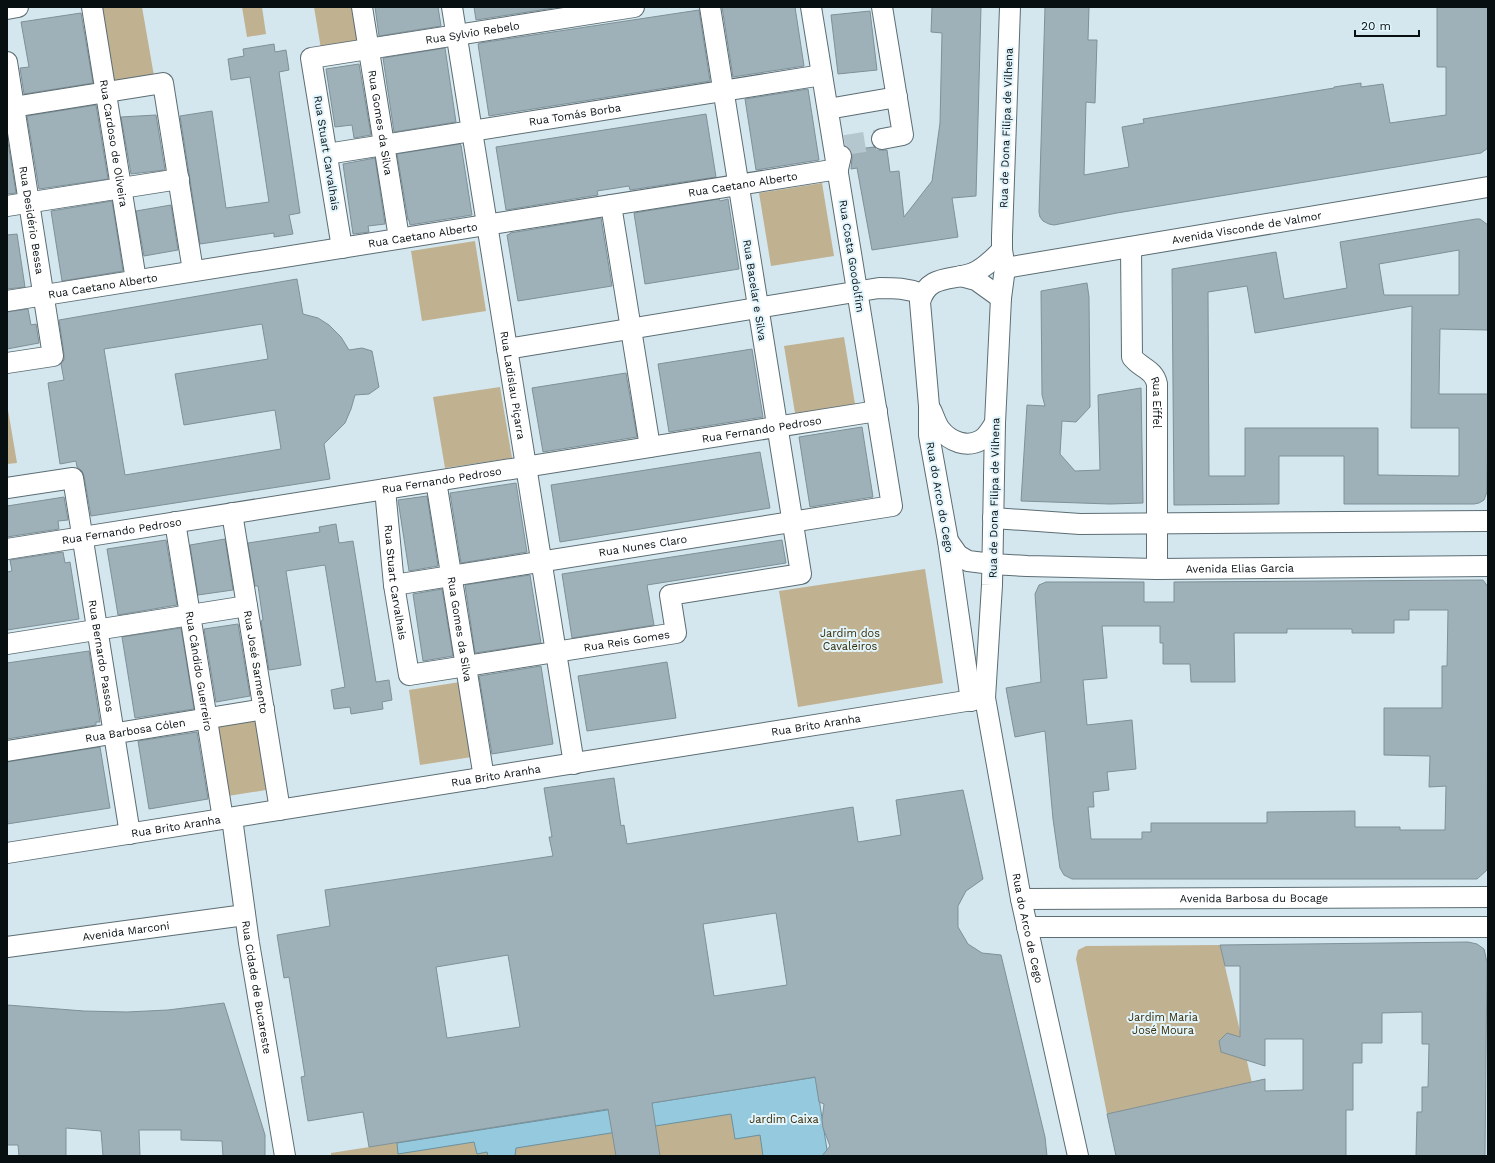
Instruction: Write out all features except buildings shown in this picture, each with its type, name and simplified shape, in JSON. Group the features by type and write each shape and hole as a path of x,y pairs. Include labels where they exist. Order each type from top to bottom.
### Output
{"street":[{"path":"7,9 18,7"},
{"name":"Rua Cardoso de Oliveira","path":"92,7 136,280"},
{"name":"Rua Gomes da Silva","path":"362,7 399,238"},
{"name":"Rua Ladislau Piçarra","path":"452,7 574,764"},
{"name":"Rua Sylvio Rebelo","path":"311,58 634,7"},
{"name":"Rua Bacelar e Silva","path":"710,7 801,574"},
{"name":"Rua Costa Goodolfim","path":"811,7 892,506"},
{"path":"882,7 903,135 882,139"},
{"name":"Rua de Dona Filipa de Vilhena","path":"978,699 992,564 995,423 1004,259 1010,7"},
{"name":"Rua Stuart Carvalhais","path":"311,58 342,248"},
{"name":"Rua Desidério Bessa","path":"7,62 11,108 30,203 53,356 7,363"},
{"name":"Rua Tomás Borba","path":"327,154 822,75"},
{"path":"11,108 163,83 194,271"},
{"path":"828,108 897,97"},
{"path":"838,169 845,145"},
{"name":"Rua Caetano Alberto","path":"7,301 838,169"},
{"path":"7,206 179,179"},
{"name":"Avenida Visconde de Valmor","path":"1004,259 1130,247 1488,187"},
{"path":"611,205 650,447"},
{"name":"Rua Eiffel","path":"1130,247 1132,357 1136,362 1154,374 1157,384 1157,570"},
{"path":"507,348 879,288 909,289 922,294 932,284 947,278 973,272 1004,259"},
{"path":"961,276 976,280 1001,298"},
{"name":"Rua do Arco do Cego","path":"922,294 920,309 929,406 929,435 978,699"},
{"path":"929,406 940,430 952,440 968,445 982,440 989,433 995,423"},
{"name":"Rua Fernando Pedroso","path":"7,549 876,411"},
{"name":"Rua Bernardo Passos","path":"7,488 73,478 130,834"},
{"name":"Rua Gomes da Silva","path":"436,481 484,778"},
{"name":"Rua Stuart Carvalhais","path":"384,489 394,585 409,675"},
{"name":"Rua Nunes Claro","path":"394,585 892,506"},
{"name":"Rua José Sarmento","path":"232,513 280,810"},
{"path":"993,518 1080,524 1488,521"},
{"name":"Rua Cândido Guerreiro","path":"175,522 207,718 227,818"},
{"name":"Avenida Elias Garcia","path":"948,542 958,555 968,561 992,564 1157,570 1488,566"},
{"name":"Rua Reis Gomes","path":"409,675 676,633 670,594 801,574"},
{"path":"7,644 247,606"},
{"name":"Rua Brito Aranha","path":"7,854 978,699"},
{"name":"Rua do Arco de Cego","path":"978,699 1078,1156"},
{"name":"Rua Barbosa Cólen","path":"7,751 264,709"},
{"name":"Rua Cidade de Bucareste","path":"227,818 245,915 285,1156"},
{"name":"Avenida Barbosa du Bocage","path":"1021,900 1488,897"},
{"name":"Avenida Marconi","path":"7,947 245,915"},
{"path":"1027,927 1488,926"}],"green space":[{"path":"100,7 142,7 154,76 113,82"},
{"path":"242,7 262,7 266,34 247,37"},
{"path":"314,7 353,7 359,42 321,49"},
{"path":"822,183 834,256 771,266 759,193"},
{"path":"475,241 486,311 422,321 411,251"},
{"path":"844,337 855,404 795,413 784,346"},
{"path":"500,387 512,458 445,468 433,397"},
{"path":"7,404 17,463 7,464"},
{"name":"Jardim dos Cavaleiros","path":"925,569 943,683 798,707 779,591"},
{"path":"460,682 472,757 420,765 409,690"},
{"path":"255,717 266,790 228,796 217,722"},
{"name":"Jardim Maria José Moura","path":"1220,945 1269,1156 1222,1089 1107,1114 1076,959 1078,950 1086,946"},
{"name":"Jardim Caixa","path":"815,1077 828,1156 331,1156 331,1153"}],"water":[{"name":"Jardim Caixa","path":"855,1071 817,1086 828,1156 763,1156 760,1135 735,1139 731,1114 516,1148 515,1156 488,1156 487,1152 477,1154 474,1142 398,1154 397,1143"}],"tunnel":[{"path":"845,145 882,139"}]}
